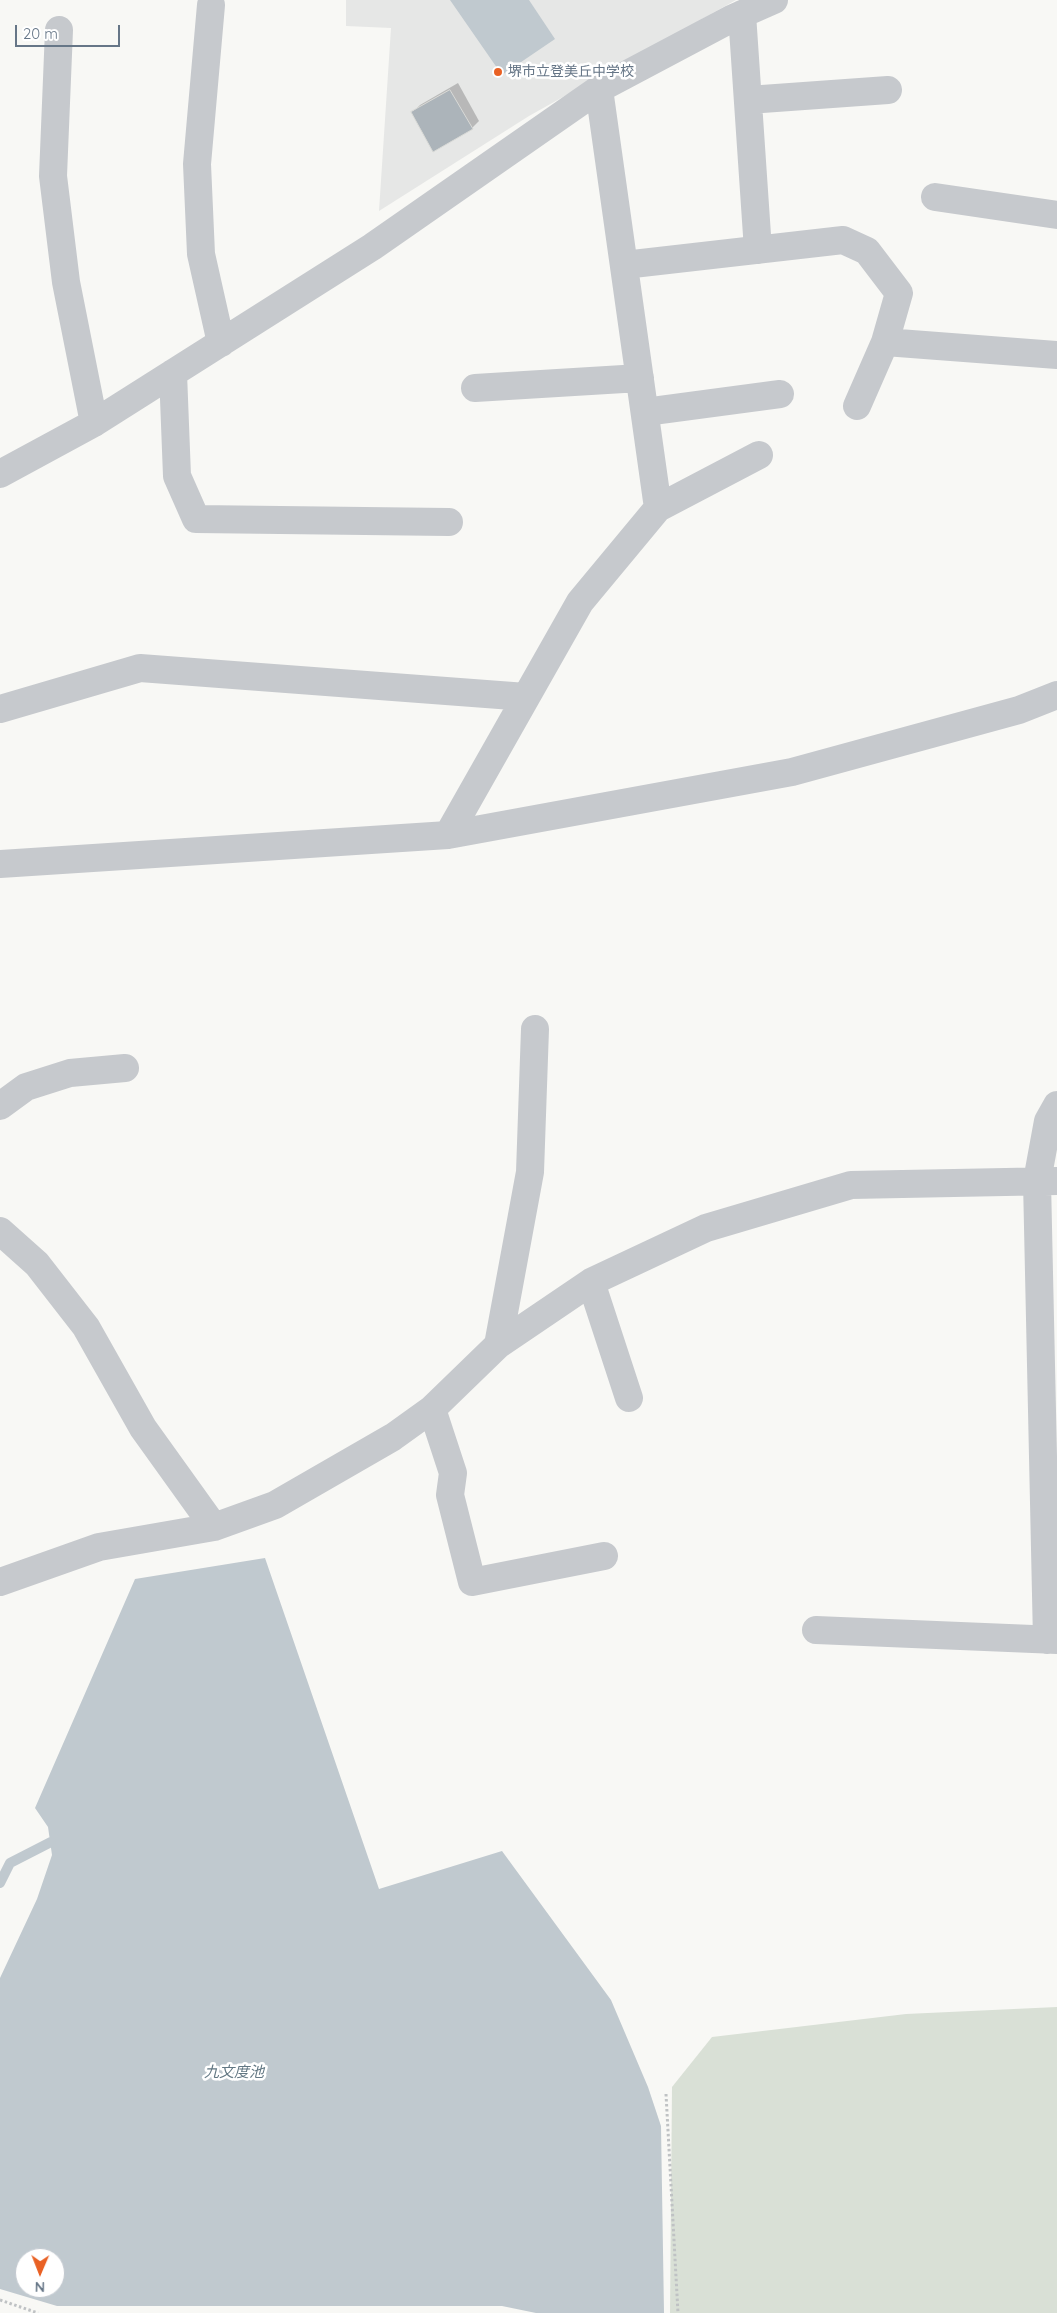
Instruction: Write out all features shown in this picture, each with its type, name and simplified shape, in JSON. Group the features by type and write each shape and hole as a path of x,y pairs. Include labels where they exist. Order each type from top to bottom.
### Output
{"street":[{"path":"0,474 94,423 372,247 599,89 742,14 774,0"},
{"path":"211,4 198,173 201,254 221,343"},
{"path":"742,14 758,250"},
{"path":"59,30 53,176 66,282 94,423"},
{"path":"599,89 658,508"},
{"path":"748,100 888,90"},
{"path":"935,197 1057,215"},
{"path":"624,265 843,240 867,251 899,293 884,342 857,406"},
{"path":"884,342 1057,355"},
{"path":"173,373 177,476 196,519 449,522"},
{"path":"475,388 640,378"},
{"path":"644,412 780,394"},
{"path":"448,835 580,602 658,508 759,454"},
{"path":"0,710 140,668 526,697"},
{"path":"0,864 448,835 792,772 1019,710 1057,695"},
{"path":"498,1345 530,1172 535,1030"},
{"path":"0,1106 26,1087 70,1073 126,1068"},
{"path":"816,1630 1052,1640 1047,1181 1048,1121 1057,1105"},
{"path":"0,1582 99,1547 214,1527 276,1505 393,1437 432,1409 498,1345 591,1282 706,1228 851,1185 1047,1181"},
{"path":"0,1231 36,1264 86,1326 143,1428 214,1527"},
{"path":"591,1282 629,1398"},
{"path":"432,1409 453,1473 450,1495 472,1582 604,1556"}],"path":[{"path":"666,2094 678,2313"},
{"path":"0,2300 38,2313"}],"shaded area":[{"name":"堺市立登美丘中学校","path":"346,0 736,0 529,116 379,211 391,28 346,26"},
{"path":"1057,2007 1057,2313 670,2313 672,2087 712,2037 906,2014"}],"water":[{"path":"450,0 529,0 555,39 502,75"},
{"name":"九文度池","path":"265,1558 379,1889 502,1851 611,2000 648,2087 661,2126 664,2313 536,2313 502,2306 57,2306 30,2298 65,2298 65,2248 15,2248 15,2293 0,2289 0,1978 37,1899 52,1855 48,1827 35,1808 135,1579"}],"building":[{"path":"450,90 473,129 433,152 411,112"}],"waterway":[{"path":"0,1883 10,1863 51,1842"}],"place":[{"name":"堺市立登美丘中学校","path":"498,72"}]}
